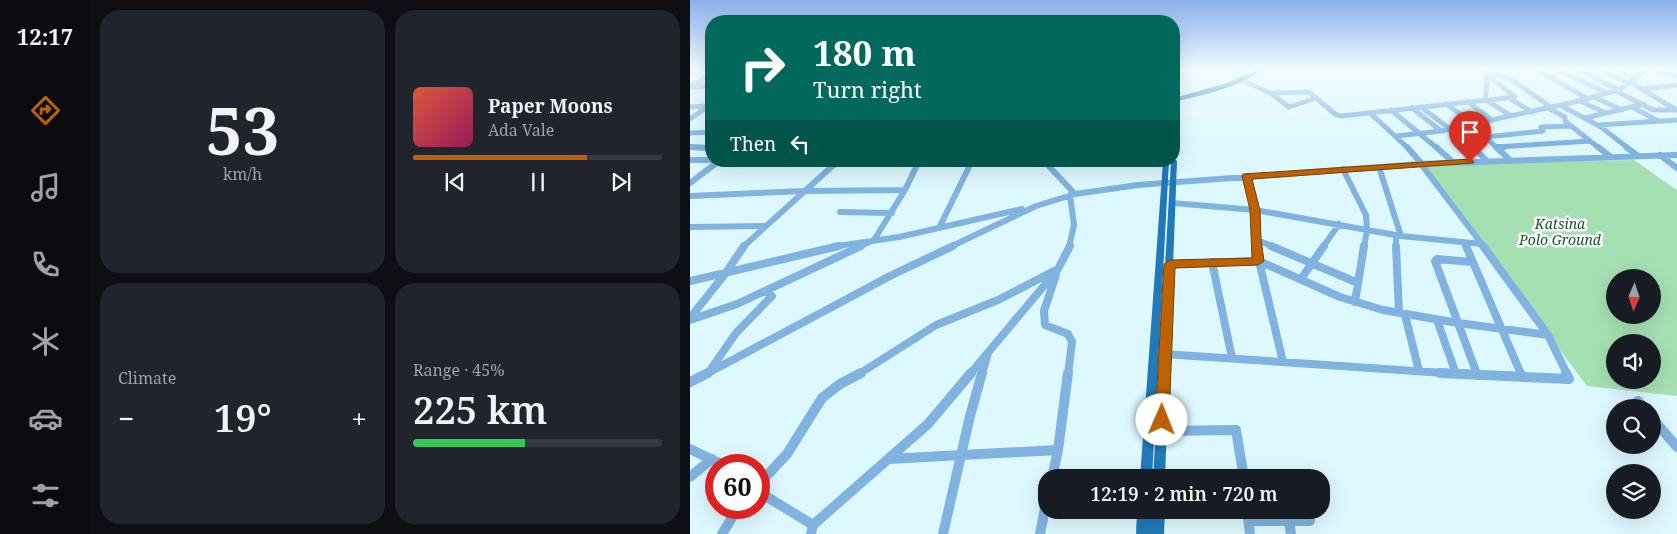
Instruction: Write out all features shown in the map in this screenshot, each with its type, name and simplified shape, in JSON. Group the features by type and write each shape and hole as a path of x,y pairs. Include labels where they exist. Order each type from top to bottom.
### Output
{"main road":[{"path":"1180,98 1197,94"},
{"path":"1160,469 1172,203 1167,167"},
{"path":"1147,469 1169,182 1173,167"},
{"path":"1143,534 1144,519"},
{"path":"1157,534 1158,519"}],"street":[{"path":"1270,94 1288,107 1316,98"},
{"path":"1310,94 1336,115 1509,98 1515,96 1512,94"},
{"path":"1485,99 1486,94"},
{"path":"1531,94 1565,117 1565,121 1611,157"},
{"path":"1581,94 1588,98"},
{"path":"1396,136 1452,129 1562,106 1605,94"},
{"path":"1610,94 1636,107 1658,122"},
{"path":"1625,94 1654,110 1677,110"},
{"path":"1651,94 1677,110"},
{"path":"1594,97 1622,110"},
{"path":"1509,98 1532,112"},
{"path":"1485,99 1511,116"},
{"path":"1580,101 1606,113"},
{"path":"1468,102 1492,120"},
{"path":"1446,104 1473,124 1510,160"},
{"path":"1585,118 1644,104"},
{"path":"690,107 705,106"},
{"path":"1562,106 1598,125 1638,156"},
{"path":"1421,107 1452,129 1487,161"},
{"path":"690,118 705,108"},
{"path":"1412,108 1441,131"},
{"path":"1391,110 1453,162"},
{"path":"1164,354 1456,374 1569,379 1548,335 1482,244 1422,164 1370,112"},
{"path":"1598,125 1675,122"},
{"path":"1486,137 1543,131 1541,127 1571,126"},
{"path":"690,133 705,132"},
{"path":"1512,134 1526,146"},
{"path":"1497,147 1590,141"},
{"path":"690,147 705,148"},
{"path":"690,281 826,248 939,228 1036,206 1072,194 1169,182 1343,169 1453,162 1677,154"},
{"path":"1660,155 1677,168"},
{"path":"690,160 705,160"},
{"path":"690,182 711,167"},
{"path":"690,319 725,274 743,247 831,167"},
{"path":"690,319 737,304 874,240 906,190 916,167"},
{"path":"939,228 969,167"},
{"path":"770,500 812,532 888,459 928,424 989,352 1058,269 1066,256 1074,232 1070,185 1047,167"},
{"path":"1379,167 1398,235 1402,314 1419,371"},
{"path":"1343,169 1366,215 1367,230 1355,302"},
{"path":"1247,176 1255,210 1255,239 1258,261 1282,362"},
{"path":"690,196 805,191 906,190"},
{"path":"1172,203 1255,210 1398,235 1482,244"},
{"path":"690,382 883,279 1036,206"},
{"path":"840,212 892,213"},
{"path":"1301,279 1339,224"},
{"path":"690,227 764,226"},
{"path":"1255,239 1358,283"},
{"path":"1464,242 1522,378"},
{"path":"1472,262 1437,259 1435,261 1477,375"},
{"path":"1170,264 1258,261 1355,302 1402,314 1458,324 1548,335"},
{"path":"1212,262 1232,358"},
{"path":"1054,469 1072,342 1068,334 1045,325 1044,312 1058,269"},
{"path":"770,472 787,454 822,398 840,384 880,362 936,325 998,300 1058,269"},
{"path":"710,372 736,333 772,296 765,291"},
{"path":"1437,320 1456,374"},
{"path":"943,534 970,416 989,352"},
{"path":"1661,428 1677,447"},
{"path":"1162,430 1236,430 1243,469"},
{"path":"690,449 705,456"},
{"path":"888,459 1058,450"},
{"path":"690,477 705,465"},
{"path":"722,534 731,519"},
{"path":"1040,534 1043,519"},
{"path":"1248,519 1250,534"},
{"path":"1273,519 1310,521"},
{"path":"1290,521 1291,534"}],"green space":[{"name":"Katsina Polo Ground","path":"1634,160 1677,190 1677,396 1614,389 1661,389 1661,334 1606,334 1606,388 1587,386 1420,164"}],"route":[{"path":"1162,420 1170,264 1258,261 1255,239 1255,210 1247,176 1470,162"}]}
